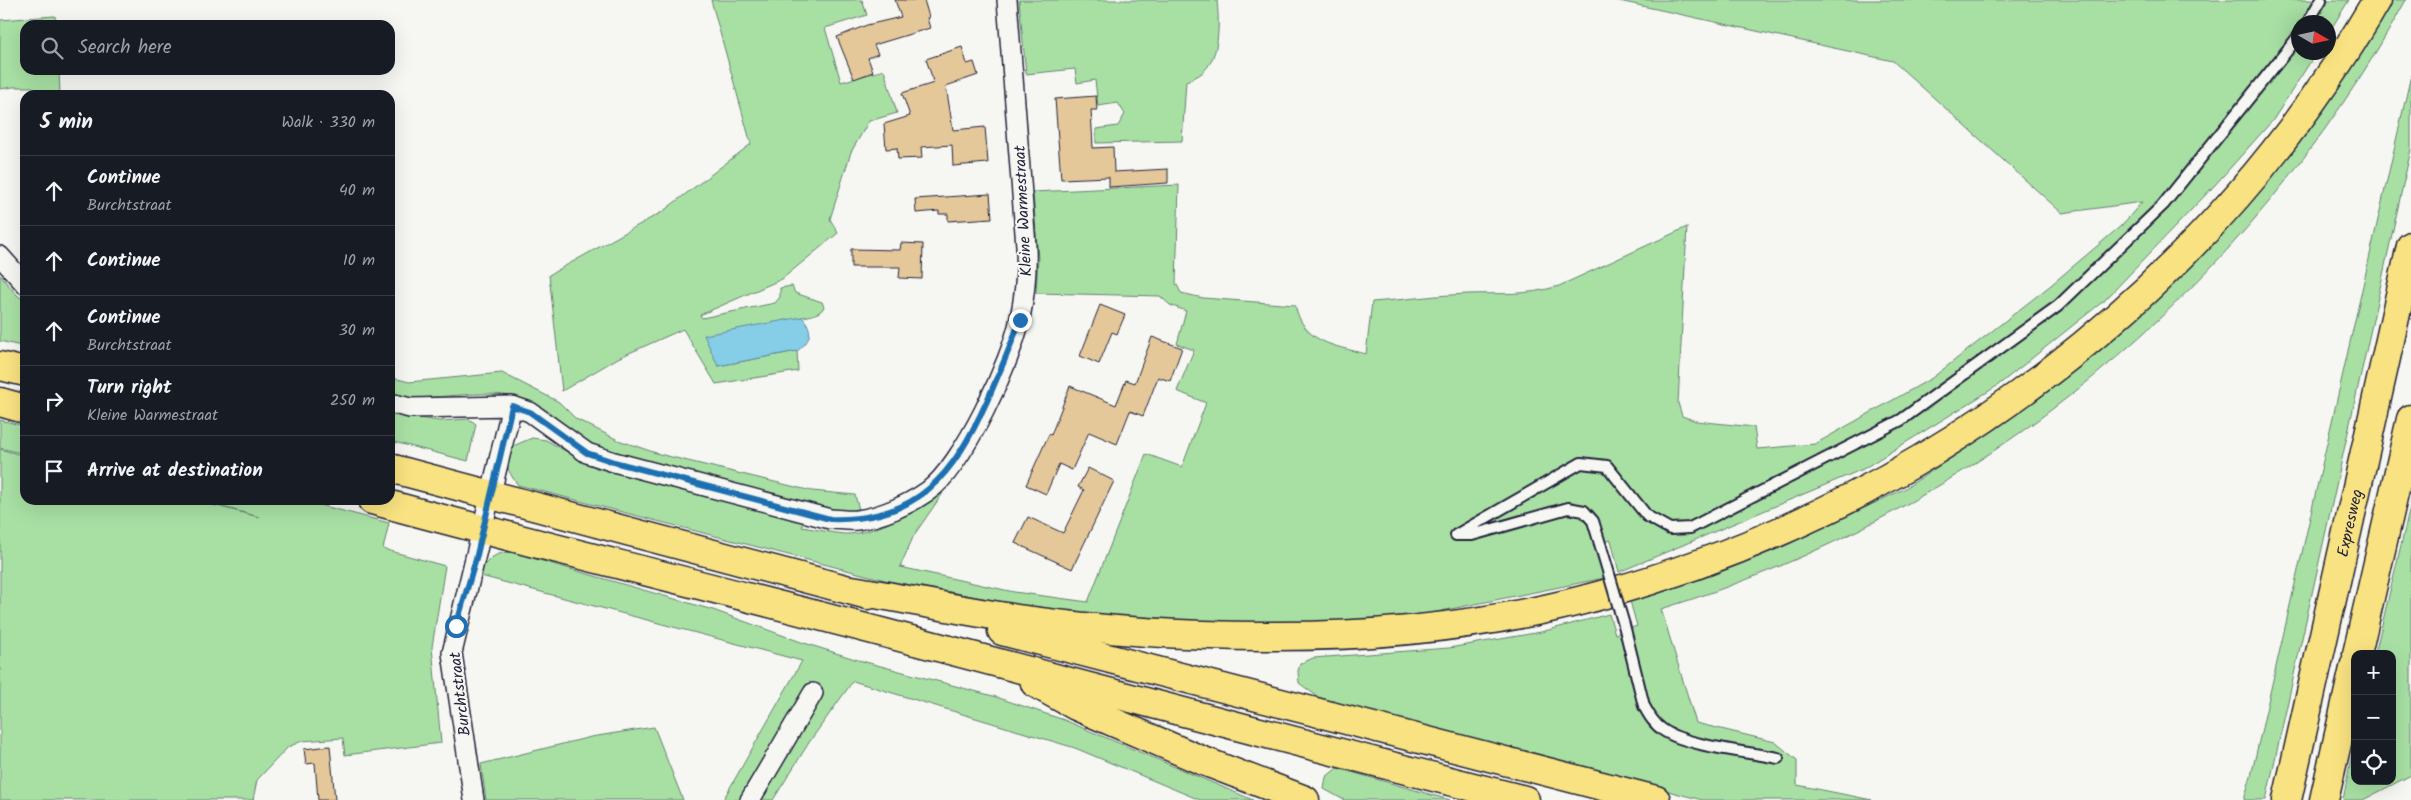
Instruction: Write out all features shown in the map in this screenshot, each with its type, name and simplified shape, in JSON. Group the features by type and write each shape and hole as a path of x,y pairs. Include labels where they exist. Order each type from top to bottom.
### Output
{"highway":[{"path":"852,590 1008,617 1081,626 1203,635 1324,635 1437,626 1500,618 1605,594 1732,551 1836,506 1948,444 2060,366 2119,316 2225,209 2270,157 2316,97 2377,0"},
{"name":"Expresweg","path":"2287,800 2411,246"},
{"path":"0,366 20,371"},
{"path":"0,402 20,408"},
{"path":"2358,650 2411,419"},
{"path":"395,469 852,590 906,607 1656,800"},
{"path":"390,505 1525,800"},
{"path":"1004,664 1076,706 1201,760 1305,800"},
{"path":"2324,800 2351,682"}],"street":[{"name":"Kleine Warmestraat","path":"512,406 530,412 587,453 614,462 830,519 857,520 879,514 904,505 928,491 962,452 973,432 1002,368 1021,312 1027,275 1007,0"},
{"path":"0,256 20,278"},
{"path":"395,404 410,408 512,406 491,494"},
{"name":"Burchtstraat","path":"474,800 452,653 491,494"},
{"path":"750,800 813,693"}],"lane":[{"path":"2312,15 2321,0"},
{"path":"1778,758 1692,741 1663,730 1650,717 1644,706 1624,625 1593,521 1584,511 1568,508 1472,535 1456,535 1581,463 1607,466 1647,516 1670,529 1690,528 1901,420 2058,306 2163,205 2291,46"}],"green space":[{"path":"711,0 862,0 867,15 825,28 841,82 884,70 897,113 869,121 851,152 830,219 838,233 782,279 700,315 702,318 775,303 780,297 780,288 792,286 795,293 822,302 824,307 818,313 796,318 782,325 718,366 797,351 798,371 716,384 683,329 618,358 562,391 549,275 662,212 751,144"},
{"path":"1019,0 1217,0 1218,38 1216,48 1209,65 1203,72 1186,81 1182,141 1096,143 1096,129 1118,126 1125,114 1118,103 1098,106 1095,80 1077,83 1075,69 1026,74"},
{"path":"1615,0 2349,0 2336,21 2336,15 2291,15 2291,60 2312,60 2273,120 2214,186 2106,299 1997,386 1863,469 1619,572 1611,540 1593,544 1604,578 1431,613 1323,624 1176,623 1032,607 889,581 518,485 509,470 507,462 513,446 532,438 546,440 596,468 803,520 802,527 844,534 883,526 943,493 914,535 900,567 1014,592 1088,602 1146,454 1182,467 1206,403 1177,391 1194,350 1177,344 1186,311 1170,305 1160,296 1036,293 1038,259 1033,192 1179,185 1176,283 1181,293 1203,298 1295,305 1299,318 1312,335 1331,345 1366,354 1372,302 1456,295 1524,293 1547,289 1559,286 1687,227 1678,403 1682,416 1696,421 1754,427 1757,449 1815,444 1932,378 2051,285 2122,225 2142,202 2062,213 1893,61"},
{"path":"2389,0 2406,0 2341,105 2267,204 2184,295 2093,377 1994,451 1889,514 1778,567 1661,609 1696,723 1775,742 1797,760 1797,785 1872,800 1702,800 1318,697 1299,683 1298,671 1300,664 1313,658 1449,648 1541,632 1609,614 1615,634 1637,626 1630,601 1713,575 1785,546 1904,489 1996,429 2092,358 2186,270 2297,145 2367,42"},
{"path":"55,16 55,20 20,20 20,75 59,75 60,90 36,90 33,87 0,89 0,20"},
{"path":"2411,75 2411,149 2266,800 2244,800 2252,772"},
{"path":"0,275 20,297 20,346 0,341"},
{"path":"502,373 559,402 576,419 618,440 659,454 812,491 855,495 859,510 836,513 600,449 534,403 507,395 473,394 423,398 395,397 395,378 409,382"},
{"path":"395,415 440,421 469,419 476,424 468,461 395,442"},
{"path":"0,420 20,425 20,453 0,448"},
{"path":"0,449 20,455 20,505 213,505 259,517 216,505 320,505 389,523 383,549 445,566 432,647 441,743 345,755 343,738 302,741 288,747 257,780 253,800 0,800"},
{"path":"2411,503 2411,775 2396,783 2396,650 2376,650"},
{"path":"511,552 713,610 801,642 858,660 993,696 1064,720 1253,800 1200,800 1075,748 853,681 810,741 773,800 723,800 802,661 477,575 491,558 499,554"},
{"path":"654,727 683,800 486,800 481,764 591,737"},
{"path":"2351,759 2351,785 2392,785 2363,800 2343,800"},
{"path":"1337,768 1450,800 1344,800 1324,789 1326,777"}],"water":[{"path":"802,317 808,326 809,335 802,347 797,351 718,366 704,335"}],"building":[{"path":"895,0 924,0 930,28 874,45 878,54 868,58 873,72 854,79 837,37 867,25 901,17"},
{"path":"962,47 967,64 974,62 978,75 946,86 953,130 985,127 988,163 953,166 952,145 921,147 922,158 898,159 897,148 886,149 884,124 910,116 902,93 934,83 926,59"},
{"path":"1096,96 1097,110 1091,110 1093,148 1113,147 1114,172 1168,169 1168,183 1109,187 1109,177 1061,179 1055,99"},
{"path":"990,194 992,218 948,221 948,214 939,214 939,211 916,213 915,199"},
{"path":"901,243 923,244 922,279 899,278 900,267 851,267 851,249 900,250"},
{"path":"1100,305 1125,315 1117,334 1112,332 1099,364 1080,356"},
{"path":"1152,337 1182,348 1170,381 1158,377 1143,416 1130,411 1117,444 1089,432 1072,470 1059,464 1046,494 1026,485 1049,434 1051,435 1070,386 1116,405 1126,380 1135,383"},
{"path":"1088,468 1114,481 1072,569 1015,543 1028,517 1063,533 1084,490 1078,487"},
{"path":"330,746 335,800 318,800 315,763 306,764 304,749"}],"route":[{"path":"456,626 476,559 512,406 530,412 587,453 614,462 830,519 857,520 904,505 928,491 943,476 962,452 973,432 1002,368 1020,320"}]}
